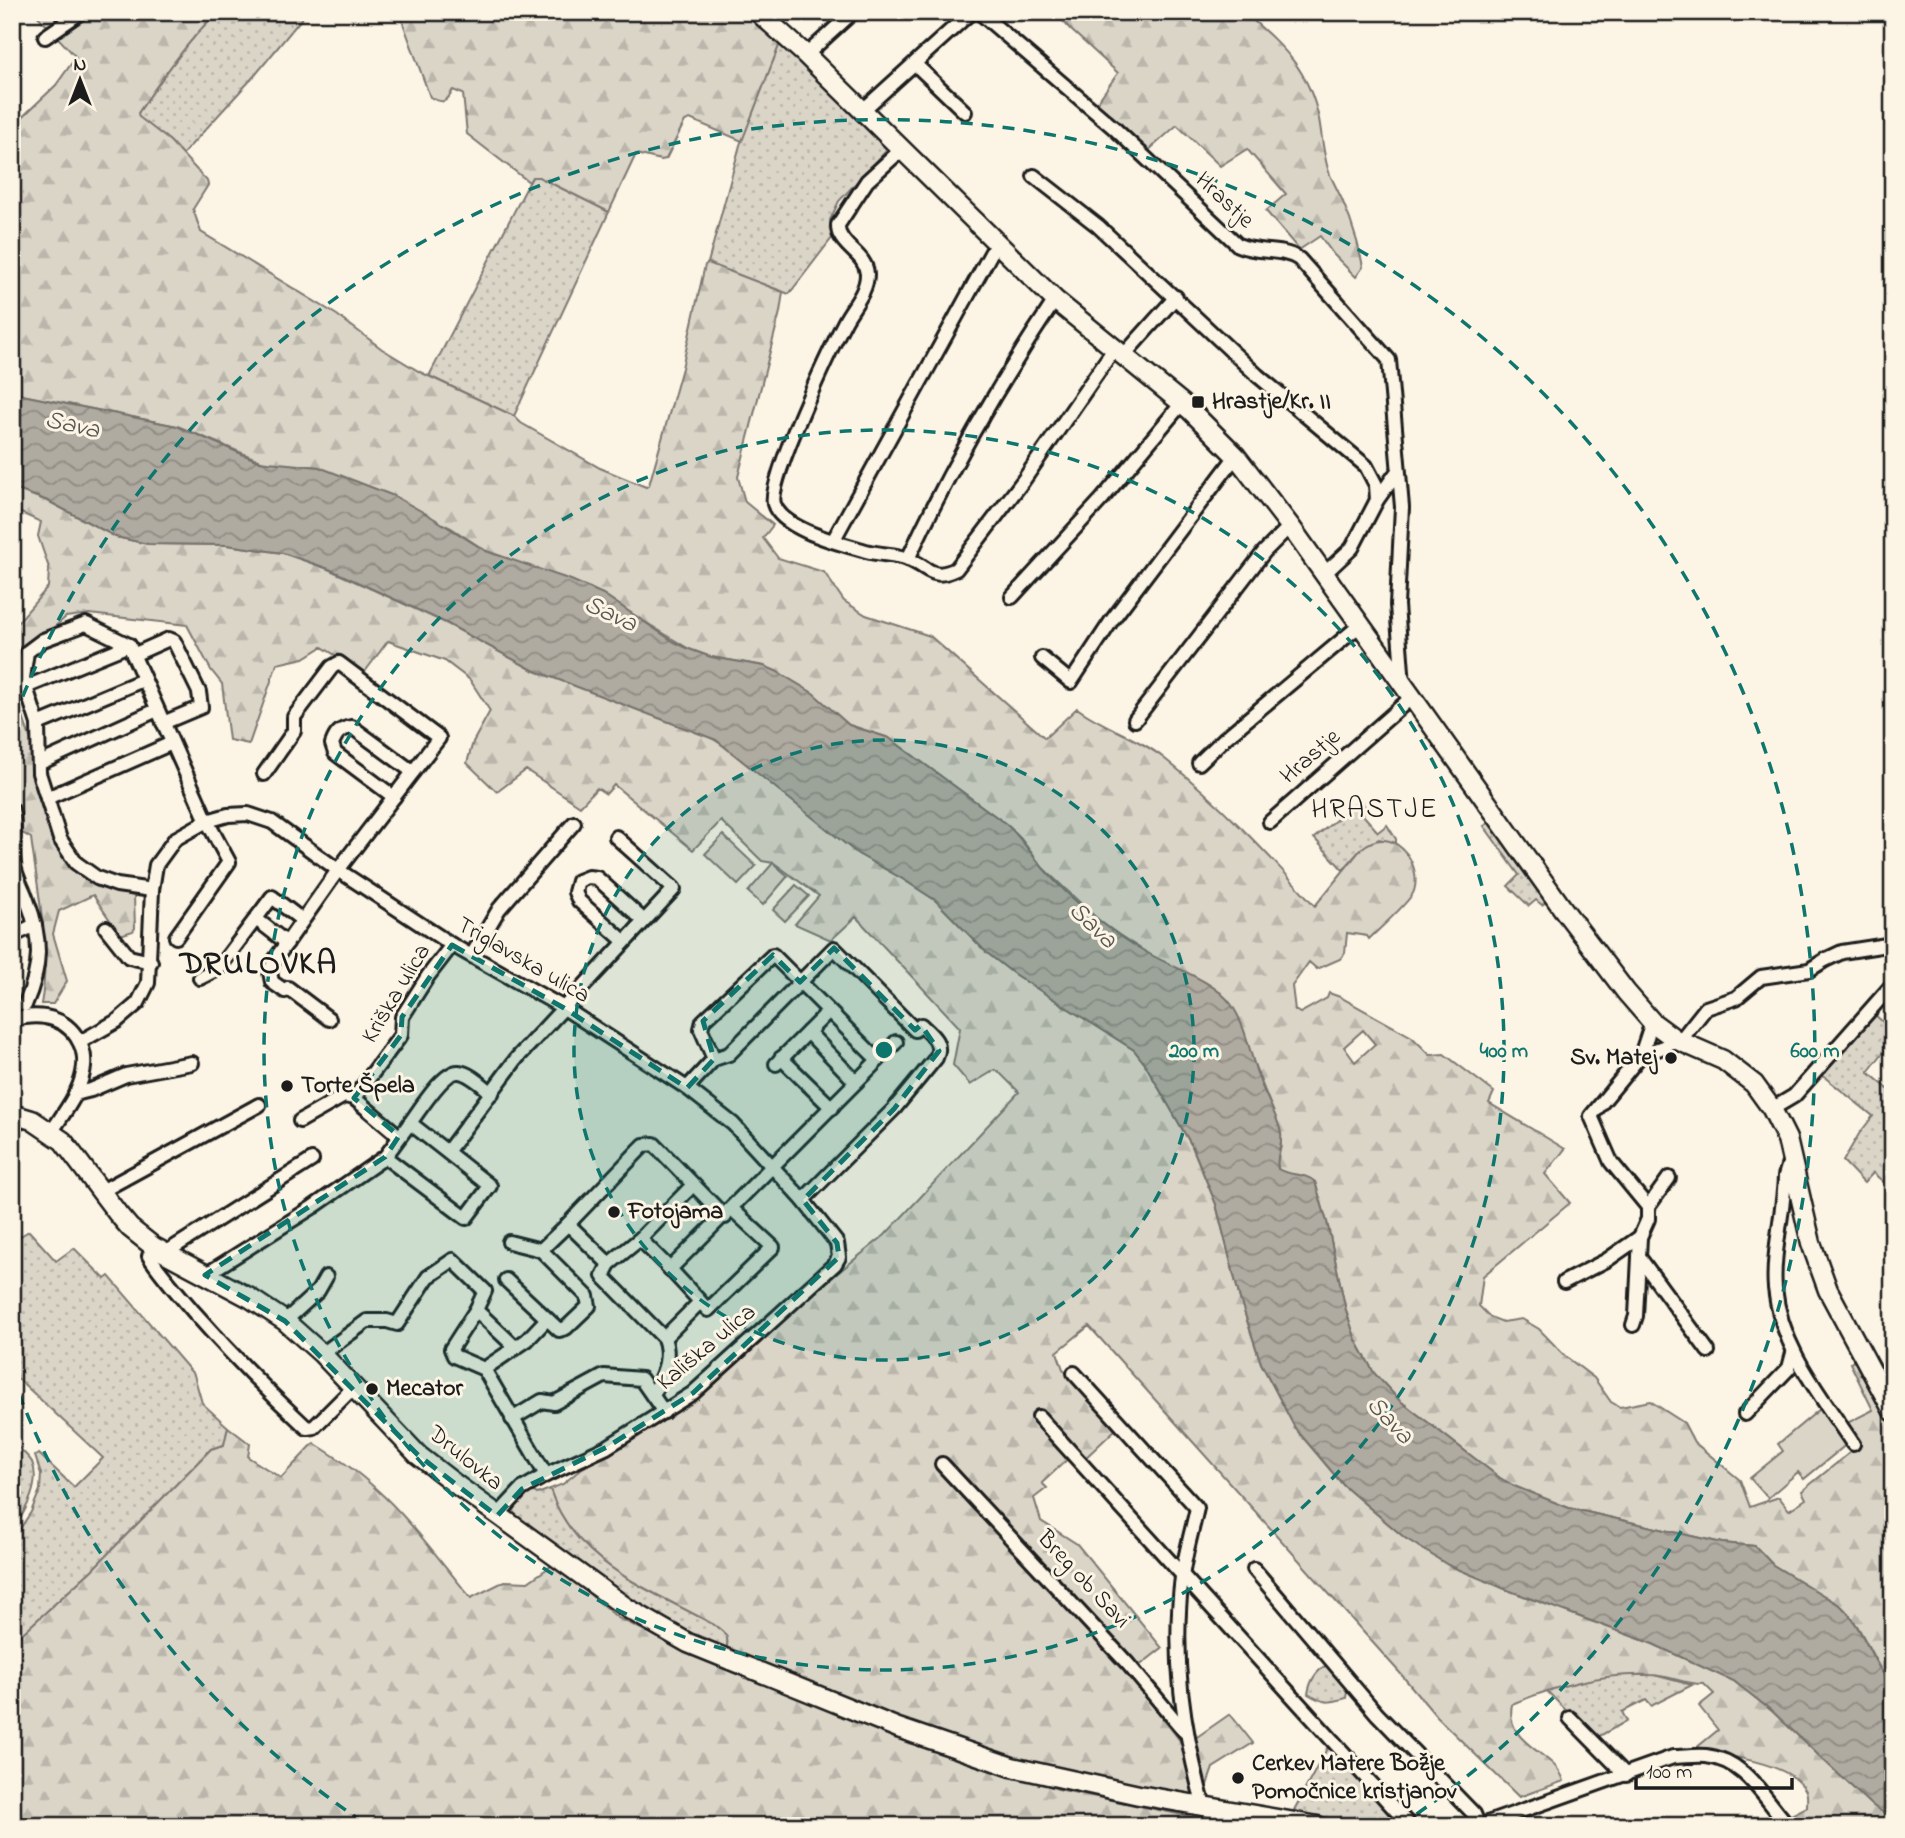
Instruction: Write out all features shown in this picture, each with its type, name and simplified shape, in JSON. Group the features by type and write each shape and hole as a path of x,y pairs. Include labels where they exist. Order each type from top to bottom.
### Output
{"street":[{"path":"45,37 81,12"},
{"path":"758,12 806,55 1055,300 1182,403 1236,456 1290,526 1563,909 1626,992 1652,1021 1677,1041 1734,1067 1754,1084 1772,1109 1792,1153 1808,1232 1824,1278 1893,1411"},
{"path":"806,55 853,12"},
{"path":"862,111 971,12"},
{"name":"Hrastje","path":"979,12 1114,128 1238,245 1288,252 1299,259 1389,360 1402,529 1397,606 1408,691 1270,822"},
{"path":"915,64 965,112"},
{"path":"901,150 867,181 838,225 840,235 867,271 865,288 846,320 798,423 773,493 774,506 791,524 882,556 908,559 933,574 946,574 956,569 1119,352 1176,297"},
{"path":"1034,176 1098,226 1257,375 1366,466 1376,485 1377,500"},
{"path":"834,541 996,244"},
{"path":"908,559 964,447 1014,362 1055,300"},
{"path":"1012,597 1102,499 1182,403"},
{"path":"1042,658 1071,682 1112,620 1236,456"},
{"path":"1324,574 1352,548 1377,500 1397,472"},
{"path":"1135,720 1264,552 1290,526"},
{"path":"80,1042 117,1021 138,1003 148,984 151,962 152,890 117,886 97,878 76,863 60,839 39,773 38,724 23,678 27,652 43,640 86,624 131,650 207,821 229,862 176,937"},
{"path":"1199,763 1224,738 1360,625"},
{"path":"26,687 169,639 174,641 199,692 201,707 163,723"},
{"path":"264,774 294,731 294,717 332,667 339,663 439,738 338,870 274,961 270,972 272,982 285,991 288,988 330,1019"},
{"path":"38,724 144,680"},
{"path":"40,763 157,710"},
{"path":"394,797 335,752 332,744 336,735 342,729 352,727 412,772"},
{"path":"47,798 172,743"},
{"path":"12,810 15,821 13,864 34,925 38,969 25,1005"},
{"name":"Triglavska ulica","path":"152,890 156,865 175,839 207,821 228,815 248,814 272,822 452,946 564,1008 687,1088"},
{"path":"472,955 499,909 574,823"},
{"path":"447,1152 517,1058 674,889 616,837"},
{"path":"624,941 579,901 575,892 578,881 588,877 597,878 643,920"},
{"path":"200,978 218,969 272,897 302,920"},
{"path":"256,919 287,943"},
{"path":"12,936 34,925"},
{"path":"106,928 130,957 151,962"},
{"path":"1641,1055 1677,1041 1706,1008 1736,998 1761,976 1810,971 1842,952 1893,944"},
{"name":"Kriška ulica","path":"354,1098 401,1035 402,1017 428,976 452,946"},
{"path":"687,1088 714,1059 729,1054 834,948 915,1030 921,1025 937,1040 939,1051 936,1058 894,1109 803,1200"},
{"path":"714,1059 701,1029 703,1021 773,955 877,1060"},
{"path":"1772,1109 1794,1096 1893,984"},
{"path":"828,1012 778,1061 832,1108"},
{"path":"12,1019 44,1017 57,1020 69,1028 80,1042 84,1071 75,1094 52,1131"},
{"path":"1648,1207 1611,1162 1591,1116 1641,1055 1652,1021"},
{"path":"808,1032 856,1082"},
{"path":"670,1269 896,1042"},
{"path":"75,1094 126,1075 192,1063"},
{"path":"205,1275 313,1207 385,1157 444,1078 454,1071 463,1072 492,1093"},
{"name":"Kališka ulica","path":"496,1516 522,1489 607,1447 693,1393 835,1265 839,1257 837,1243 774,1166 733,1124 687,1088"},
{"path":"300,1121 344,1096 354,1098 399,1136"},
{"path":"100,1192 259,1105"},
{"name":"Drulovka","path":"12,1114 32,1120 63,1140 130,1228 160,1250 250,1298 285,1321 322,1354 418,1454 496,1516 627,1608 688,1643 898,1728 971,1754 1066,1781 1204,1807"},
{"path":"385,1157 466,1218 490,1186 410,1123"},
{"name":"Kališka ulica","path":"640,1239 708,1310 773,1247 693,1185 654,1144 644,1145 568,1224 664,1338 700,1302"},
{"path":"1792,1153 1785,1176 1775,1287 1787,1339 1793,1353 1853,1444"},
{"path":"312,1160 149,1256 159,1272 222,1344 307,1428 314,1427 354,1387"},
{"path":"1633,1325 1636,1315 1640,1237 1648,1219 1648,1207 1669,1178"},
{"path":"587,1296 597,1286 606,1270 693,1185"},
{"path":"541,1250 568,1224"},
{"path":"1564,1282 1607,1260 1640,1237"},
{"path":"506,1280 559,1330 566,1328 589,1306 587,1296 541,1250 509,1242"},
{"path":"1639,1256 1708,1351"},
{"path":"322,1354 367,1321 387,1321 397,1325 428,1277 453,1260 485,1291 451,1349 454,1356 484,1369 546,1475"},
{"path":"285,1321 318,1291 326,1277"},
{"path":"476,1310 515,1347"},
{"path":"484,1369 527,1340 546,1320"},
{"path":"653,1396 667,1362 668,1349 664,1338"},
{"path":"1745,1414 1789,1368 1793,1353"},
{"name":"Breg ob Savi","path":"1074,1373 1197,1508 1182,1574 1179,1644 1185,1732 1204,1807"},
{"path":"512,1419 542,1401 554,1404 604,1376 642,1379 664,1412"},
{"path":"1039,1418 1410,1826"},
{"name":"Breg ob Savi","path":"942,1464 1128,1664 1185,1732"},
{"path":"1254,1569 1377,1714 1474,1814 1479,1826 1672,1758 1705,1756 1726,1760 1748,1776 1789,1826"},
{"path":"1570,1718 1626,1774"},
{"path":"1204,1807 1318,1826"}],"highlighted area":[{"path":"452,945 564,1008 687,1088 714,1059 703,1021 773,955 800,982 834,948 915,1030 921,1025 939,1051 894,1109 803,1200 837,1243 839,1257 693,1393 607,1447 522,1489 497,1516 418,1455 285,1321 205,1275 385,1157 399,1136 354,1098 401,1035 402,1017"}],"green space":[{"path":"34,12 217,12 185,48 138,113 139,117 170,141 207,181 208,185 193,209 201,232 337,315 382,349 420,372 514,416 521,423 600,468 646,487 649,485 682,368 705,265 708,263 783,292 738,477 745,502 773,525 763,538 778,558 824,572 844,601 866,615 930,636 1045,738 1077,708 1155,751 1224,811 1315,906 1361,849 1373,842 1384,840 1394,843 1409,858 1416,880 1412,896 1369,939 1367,936 1347,933 1345,953 1340,959 1317,969 1309,962 1292,986 1295,1010 1300,1013 1327,998 1329,993 1340,997 1412,1037 1430,1055 1444,1054 1494,1092 1489,1103 1565,1149 1545,1174 1570,1203 1483,1276 1479,1306 1490,1317 1503,1322 1522,1319 1539,1329 1565,1356 1594,1378 1611,1402 1620,1407 1650,1401 1684,1423 1694,1442 1740,1480 1750,1507 1779,1497 1789,1510 1806,1499 1802,1491 1858,1446 1843,1425 1873,1410 1850,1363 1857,1360 1893,1425 1893,1686 1885,1677 1856,1624 1841,1606 1773,1565 1755,1546 1722,1543 1569,1508 1514,1486 1399,1400 1374,1373 1356,1340 1346,1311 1327,1222 1315,1182 1278,1169 1280,1129 1252,1059 1221,993 1146,953 1105,926 1043,868 1018,835 1006,824 889,738 849,725 764,666 711,657 689,649 590,588 486,551 451,528 319,467 266,463 177,426 12,393 12,127 56,85 76,57","holes":["1363,1030 1375,1044 1355,1062 1344,1047"]},
{"path":"217,12 307,12 256,74 182,155 170,141 138,117 138,113 185,48"},
{"path":"399,12 745,12 780,43 742,141 690,119 685,121 666,159 636,154 609,212 539,177 532,177 529,182 467,134 463,94 453,90 449,98 441,101 430,97"},
{"path":"1055,12 1244,12 1282,47 1308,85 1319,119 1329,171 1346,209 1361,255 1363,267 1356,277 1320,236 1299,250 1266,211 1286,194 1247,149 1220,166 1177,125 1147,152 1095,105 1118,73"},
{"path":"780,43 886,148 839,201 830,220 832,238 789,294 708,263 740,145"},
{"path":"532,177 539,177 609,212 514,416 429,376"},
{"path":"12,488 48,501 116,537 148,544 227,545 283,553 328,569 446,623 533,670 702,732 729,749 858,854 935,900 986,952 1014,974 1134,1050 1145,1064 1192,1146 1216,1204 1240,1299 1261,1363 1295,1428 1344,1486 1405,1538 1505,1589 1653,1644 1735,1682 1772,1711 1869,1803 1893,1819 1893,1826 1794,1826 1787,1817 1807,1807 1807,1793 1798,1781 1771,1766 1754,1761 1690,1753 1718,1730 1699,1706 1714,1694 1704,1684 1657,1675 1596,1679 1562,1686 1512,1704 1515,1730 1551,1762 1564,1781 1519,1797 1436,1716 1089,1326 1057,1352 1063,1369 1117,1428 1081,1462 1074,1453 1042,1483 1047,1488 1034,1498 1041,1521 1077,1544 1162,1648 1129,1674 1184,1746 1230,1714 1253,1743 1213,1768 1202,1799 1065,1771 952,1741 726,1650 726,1636 716,1626 642,1587 597,1556 578,1537 562,1515 550,1489 563,1484 581,1469 668,1418 707,1387 799,1304 885,1235 1019,1092 995,1070 970,1085 953,1065 960,1028 856,917 831,940 795,924 819,896 774,863 762,861 721,821 693,850 614,785 606,794 597,788 580,806 526,770 497,792 467,763 473,742 490,711 470,680 445,661 388,641 364,673 322,647 304,658 277,664 249,744 229,740 222,684 211,670 187,625 89,614 66,617 19,657 12,652 12,629 48,587 49,568 38,536 41,522 12,509"},
{"path":"12,699 23,717 31,741 36,774 56,843 71,868 97,887 134,896 135,928 120,935 93,895 59,911 53,934 67,981 53,1004 41,1004 45,963 40,900 31,838 17,830 12,796"},
{"path":"1360,800 1366,808 1363,815 1378,832 1387,825 1396,843 1379,839 1361,849 1343,870 1314,838"},
{"path":"1490,822 1547,901 1542,905 1536,900 1529,906 1508,886 1519,875 1484,826"},
{"path":"723,835 756,866 738,885 705,854"},
{"path":"773,863 788,876 763,905 748,892"},
{"path":"796,885 809,896 785,921 773,910"},
{"path":"1874,1014 1893,1031 1893,1040 1868,1072 1893,1093 1892,1189 1873,1173 1864,1183 1843,1161 1873,1116 1822,1075"},
{"path":"29,1231 56,1261 74,1248 105,1279 109,1276 194,1375 202,1403 228,1427 224,1445 211,1449 92,1570 12,1643 12,1541 31,1512 40,1490 41,1474 35,1456 39,1454 74,1487 103,1458 12,1373 12,1241"},
{"path":"1820,1409 1848,1443 1804,1479 1798,1472 1768,1498 1750,1478 1783,1451 1778,1444"},
{"path":"228,1427 250,1444 248,1457 281,1478 314,1443 346,1464 401,1513 471,1598 505,1581 528,1582 554,1564 618,1618 706,1660 888,1731 1058,1789 1202,1819 1259,1826 12,1826 12,1643 92,1570 211,1449 224,1445"},
{"path":"12,1441 32,1462 35,1480 30,1499 12,1533"},
{"path":"550,1489 562,1515 577,1537 597,1556 618,1573 716,1626 726,1636 726,1650 691,1635 630,1602 523,1523 514,1513 515,1504 527,1493 533,1491 537,1494"},
{"path":"1331,1663 1348,1683 1346,1698 1327,1702 1308,1694 1315,1676"},
{"path":"1654,1675 1692,1685 1651,1706 1646,1700 1622,1712 1627,1721 1594,1739 1546,1690 1598,1677"},
{"path":"1331,1741 1407,1826 1332,1826 1294,1810"}],"water":[{"name":"Sava","path":"12,393 177,426 258,461 319,467 394,496 486,551 571,580 603,594 674,642 689,649 711,657 764,666 776,671 813,693 849,725 889,738 1006,824 1054,880 1091,914 1132,944 1214,988 1231,1004 1240,1021 1259,1079 1279,1126 1281,1137 1278,1169 1315,1182 1327,1222 1346,1311 1356,1340 1374,1373 1399,1400 1514,1486 1569,1508 1722,1543 1755,1546 1773,1565 1841,1606 1893,1686 1893,1819 1869,1803 1772,1711 1735,1682 1653,1644 1448,1565 1405,1538 1344,1486 1295,1428 1261,1363 1240,1299 1216,1204 1192,1146 1145,1064 1134,1050 1014,974 986,952 935,900 858,854 716,740 533,670 446,623 329,569 283,553 227,545 148,544 116,537 48,501 12,488"}],"place":[{"name":"Hrastje/Kr. II","path":"1198,402"},
{"name":"Sv. Matej","path":"1671,1058"},
{"name":"Torte Špela","path":"287,1086"},
{"name":"Fotojama","path":"614,1212"},
{"name":"Mecator","path":"372,1389"},
{"name":"Cerkev Matere Božje Pomočnice kristjanov","path":"1238,1778"}],"district":[{"name":"HRASTJE","path":"1375,810"},
{"name":"DRULOVKA","path":"259,965"}]}
